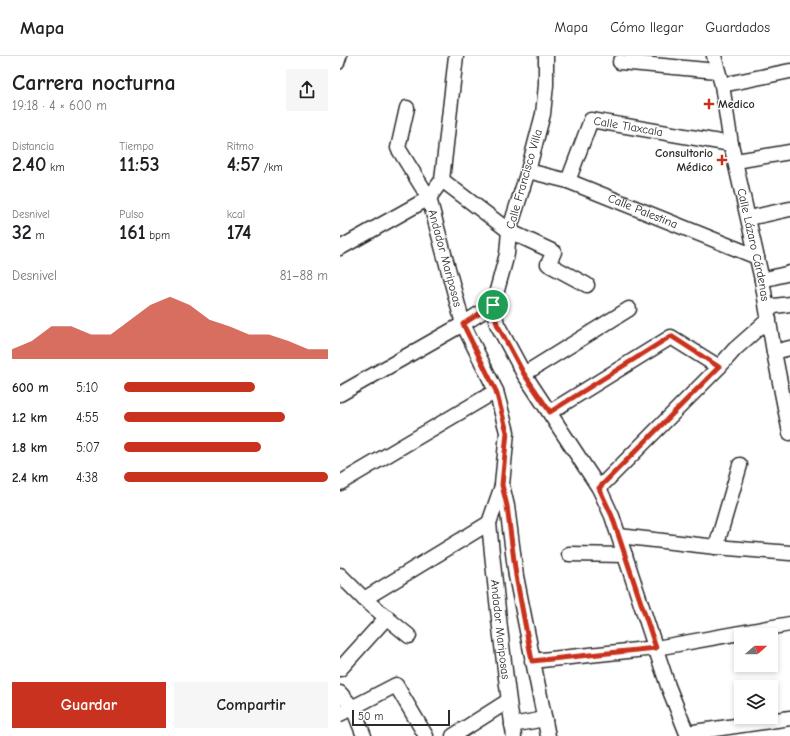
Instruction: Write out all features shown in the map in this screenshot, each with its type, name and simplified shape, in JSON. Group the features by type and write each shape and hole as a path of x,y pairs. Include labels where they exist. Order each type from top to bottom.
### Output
{"street":[{"path":"340,248 429,198 442,180 456,56"},
{"name":"Calle Francisco Villa","path":"546,56 546,84 543,114 528,171 509,231 507,254 493,305 497,324 524,374 599,488 612,516 668,686 688,735"},
{"name":"Calle Lázaro Cárdenas","path":"714,56 722,85 731,144 762,280 790,433"},
{"path":"620,62 718,71"},
{"path":"722,85 790,71"},
{"name":"Andador Mariposas","path":"408,108 398,148 429,198 463,324 496,391 507,432 502,485 507,506 516,576 548,736"},
{"name":"Calle Tlaxcala","path":"568,182 591,120 731,144"},
{"path":"736,161 790,152"},
{"name":"Calle Palestina","path":"528,171 568,182 757,257"},
{"path":"442,180 509,231 554,252 548,264 587,285"},
{"path":"749,218 790,209"},
{"path":"762,280 790,272"},
{"path":"599,488 719,367 768,313 790,304"},
{"path":"340,394 463,324 493,305"},
{"path":"524,374 628,309"},
{"path":"550,412 671,336 719,367"},
{"path":"774,352 790,348"},
{"path":"340,482 496,391"},
{"path":"716,547 740,465"},
{"path":"364,599 490,523 502,485"},
{"name":"Andador Mariposas","path":"490,523 498,618 513,730"},
{"path":"619,536 716,547 790,553"},
{"path":"568,554 625,555"},
{"path":"341,577 364,599 409,636"},
{"path":"340,669 387,617"},
{"path":"532,661 656,648 790,624"},
{"path":"340,714 396,685 426,736"},
{"path":"340,693 353,708 364,736"},
{"path":"453,736 508,701"},
{"path":"688,735 790,718"},
{"path":"513,730 544,719"}],"lane":[{"path":"340,66 343,56"}],"place":[{"name":"Medico","path":"709,104"},
{"name":"Consultorio Médico","path":"722,160"}],"route":[{"path":"493,305 497,324 524,374 550,412 671,336 719,367 599,488 612,516 656,648 532,661 516,576 507,506 502,485 507,432 496,391 463,324 493,305"}]}
